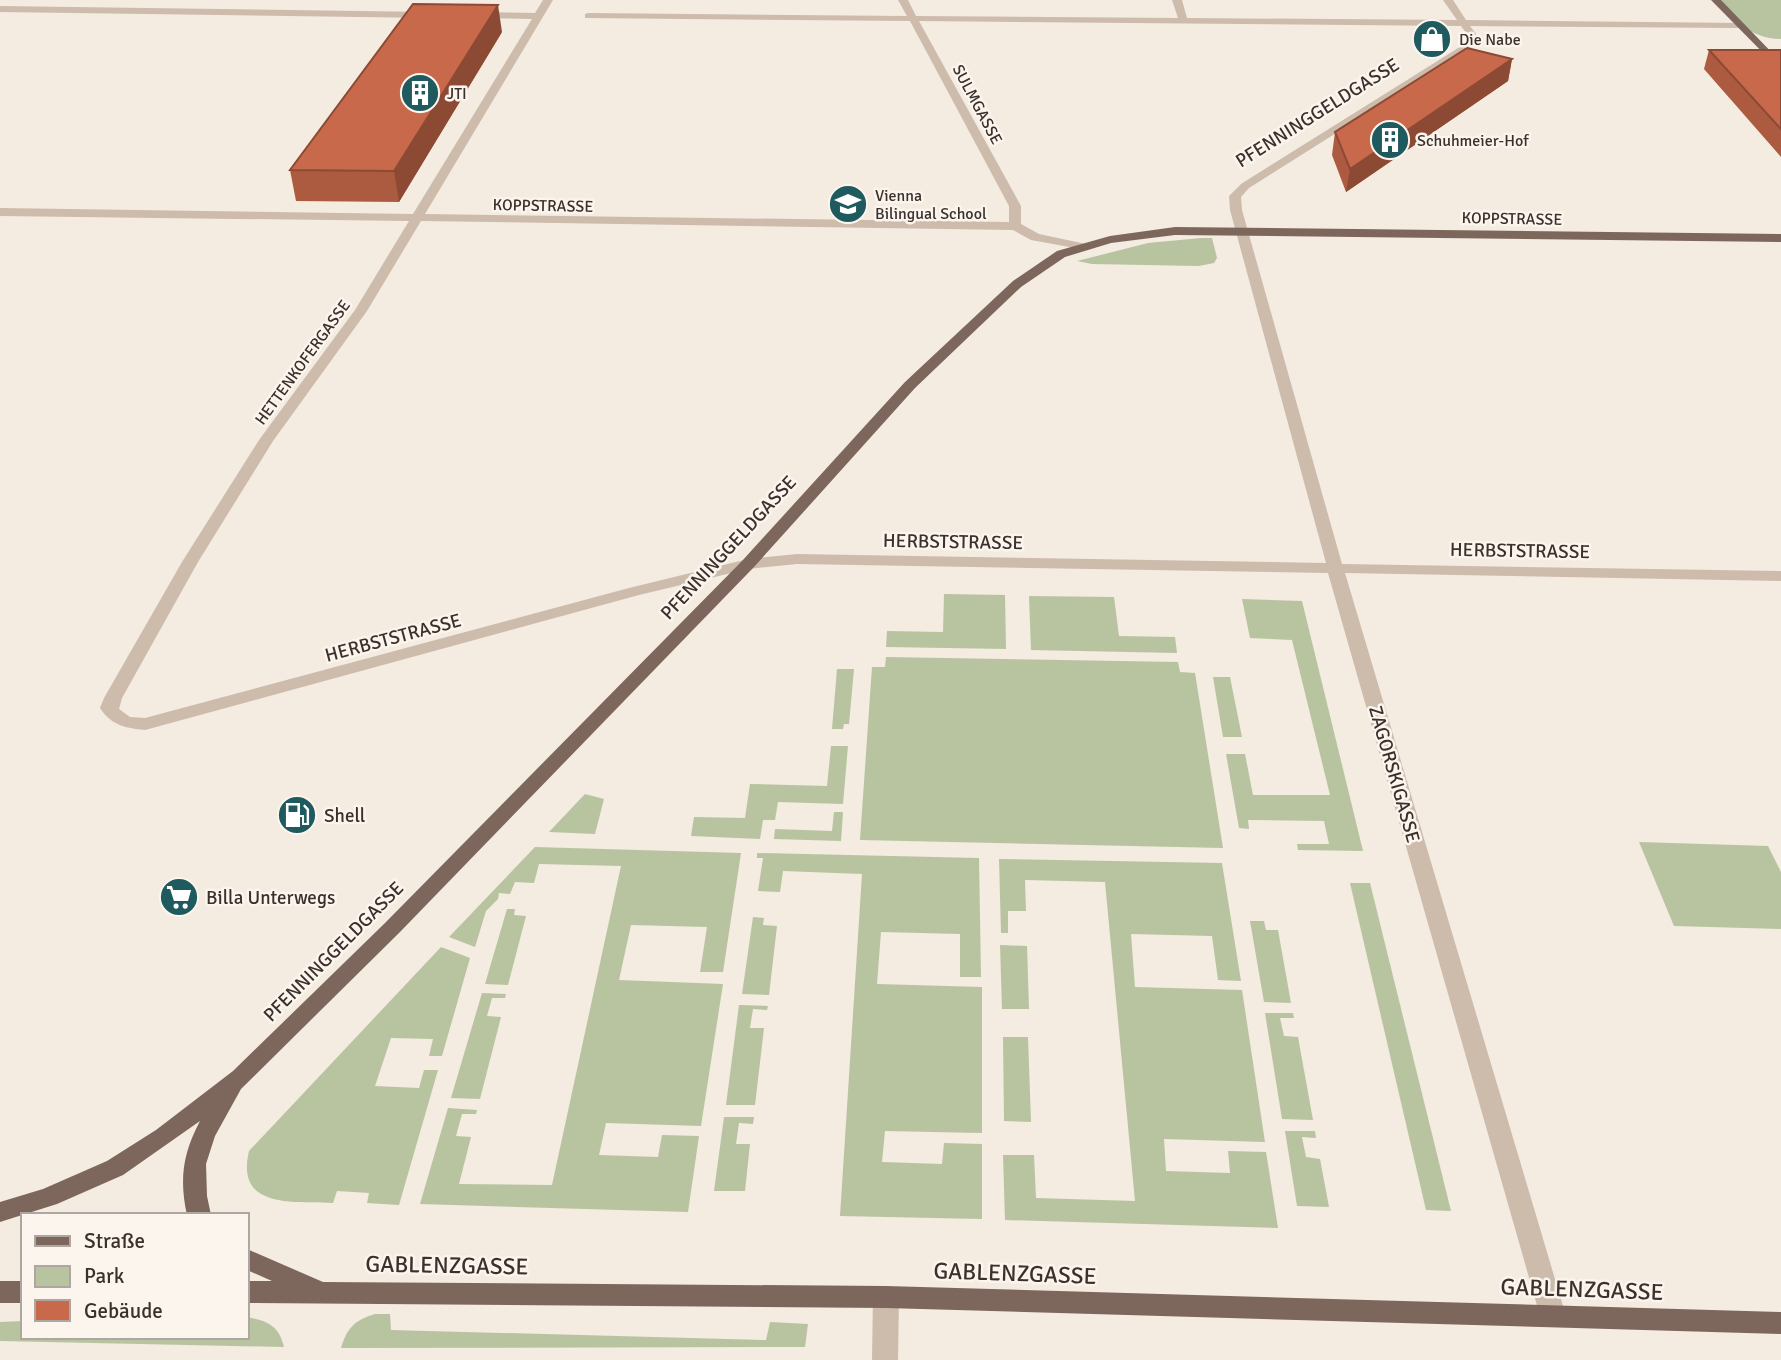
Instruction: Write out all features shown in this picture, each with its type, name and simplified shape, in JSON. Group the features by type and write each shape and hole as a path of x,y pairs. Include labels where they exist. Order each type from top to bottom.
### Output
{"main road":[{"path":"1716,0 1781,68"},
{"name":"KOPPSTRASSE","path":"1243,230 1781,238"},
{"name":"PFENNINGGELDGASSE","path":"0,1212 49,1197 115,1168 164,1136 241,1077 411,908 748,564 910,385 1017,284 1061,254 1082,247 1175,231 1243,230"},
{"path":"199,1213 192,1186 193,1156 213,1118 241,1077"},
{"path":"248,1259 321,1292"},
{"path":"0,1292 21,1292"},
{"name":"GABLENZGASSE","path":"248,1292 886,1297 1781,1323"}],"street":[{"name":"HETTENKOFERGASSE","path":"145,724 125,723 114,717 108,708 143,642 267,440 361,311 548,0"},
{"name":"SULMGASSE","path":"903,0 1015,206 1015,226"},
{"path":"1177,0 1184,22"},
{"path":"1448,0 1464,25"},
{"path":"0,9 442,15"},
{"path":"469,15 538,16"},
{"path":"588,16 1464,25 1738,25"},
{"name":"PFENNINGGELDGASSE","path":"1243,230 1235,196 1245,186 1476,41 1464,25"},
{"name":"KOPPSTRASSE","path":"0,212 1015,226 1035,237 1082,247"},
{"name":"ZAGORSKIGASSE","path":"1243,230 1335,568 1553,1316"},
{"name":"HERBSTSTRASSE","path":"145,724 448,644 635,591 748,564 797,559 1781,576"},
{"path":"885,1360 886,1297"}],"green space":[{"path":"1714,0 1781,0 1781,39 1752,32"},
{"path":"1212,238 1217,258 1214,263 1199,266 1092,264 1077,261 1148,243"},
{"path":"944,594 1005,595 1006,649 886,647 887,631 943,632"},
{"path":"1029,596 1114,597 1119,636 1175,637 1177,653 1031,650"},
{"path":"1242,599 1302,601 1363,851 1298,850 1297,844 1329,844 1324,821 1248,820 1249,829 1239,828 1226,754 1245,754 1253,795 1330,795 1292,640 1250,638"},
{"path":"886,657 1178,662 1180,672 1195,673 1223,848 860,840 872,667 885,667"},
{"path":"837,669 854,669 849,724 844,724 843,729 832,729"},
{"path":"1213,677 1230,677 1242,737 1223,737"},
{"path":"831,746 848,746 843,804 778,802 775,820 763,820 760,839 691,836 694,817 745,818 750,784 827,786"},
{"path":"585,794 604,799 595,834 549,832"},
{"path":"834,812 843,812 841,841 774,839 775,829 832,831"},
{"path":"1639,842 1768,846 1781,872 1781,929 1674,926"},
{"path":"535,847 741,853 723,972 700,972 707,927 631,925 619,980 723,984 701,1126 606,1123 599,1155 658,1157 662,1135 699,1136 688,1212 420,1204 448,1108 477,1110 476,1114 462,1114 456,1136 471,1137 459,1184 552,1185 621,866 539,864 534,883 515,882 510,894 499,893 498,899 486,911 475,947 449,937"},
{"path":"757,853 979,858 981,977 960,977 960,934 881,932 877,984 982,987 982,1133 885,1131 882,1162 942,1164 944,1143 982,1144 982,1219 840,1216 862,874 783,871 780,892 758,891 763,858 757,858"},
{"path":"999,859 1222,863 1241,981 1218,980 1212,936 1131,934 1135,987 1242,990 1265,1142 1164,1139 1166,1171 1230,1173 1228,1151 1266,1152 1278,1228 1005,1220 1003,1155 1034,1155 1036,1198 1135,1201 1105,882 1025,880 1026,911 1008,911 1008,933 1001,933"},
{"path":"1350,883 1370,883 1451,1211 1426,1210"},
{"path":"507,909 515,909 514,915 526,916 508,985 485,984"},
{"path":"753,917 764,918 763,925 777,926 769,995 742,994"},
{"path":"1250,921 1264,921 1266,930 1278,930 1291,1003 1264,1002"},
{"path":"1000,945 1027,946 1029,1009 1002,1009"},
{"path":"441,947 470,958 442,1056 429,1056 433,1039 391,1038 375,1086 419,1088 424,1070 438,1070 399,1205 367,1203 369,1193 337,1191 333,1203 286,1201 259,1193 251,1184 247,1170 249,1151"},
{"path":"482,993 506,994 505,998 492,998 487,1016 501,1017 480,1099 451,1098"},
{"path":"739,1005 768,1006 767,1010 753,1009 750,1028 764,1028 755,1105 726,1105"},
{"path":"1265,1013 1293,1013 1294,1018 1280,1018 1284,1036 1298,1037 1313,1120 1282,1119"},
{"path":"1003,1037 1028,1037 1031,1122 1004,1121"},
{"path":"724,1117 754,1117 753,1124 739,1123 736,1144 750,1144 745,1191 714,1191"},
{"path":"1285,1131 1315,1131 1316,1138 1302,1137 1306,1157 1320,1159 1329,1207 1297,1206"},
{"path":"375,1314 390,1314 391,1330 766,1340 770,1322 808,1324 805,1347 341,1348 353,1326"},
{"path":"248,1317 271,1325 279,1334 284,1347 0,1341 0,1322 21,1321 21,1339 248,1339"}],"building":[{"name":"JTI","path":"413,4 498,5 394,171 290,170"},
{"path":"1467,48 1512,59 1350,169 1335,132"},
{"path":"1709,50 1781,50 1781,129"}],"place":[{"name":"Die Nabe","path":"1432,39"},
{"name":"JTI","path":"420,93"},
{"name":"Schuhmeier-Hof","path":"1390,140"},
{"name":"Vienna Bilingual School","path":"848,204"},
{"name":"Shell","path":"297,815"},
{"name":"Billa Unterwegs","path":"179,897"}]}
